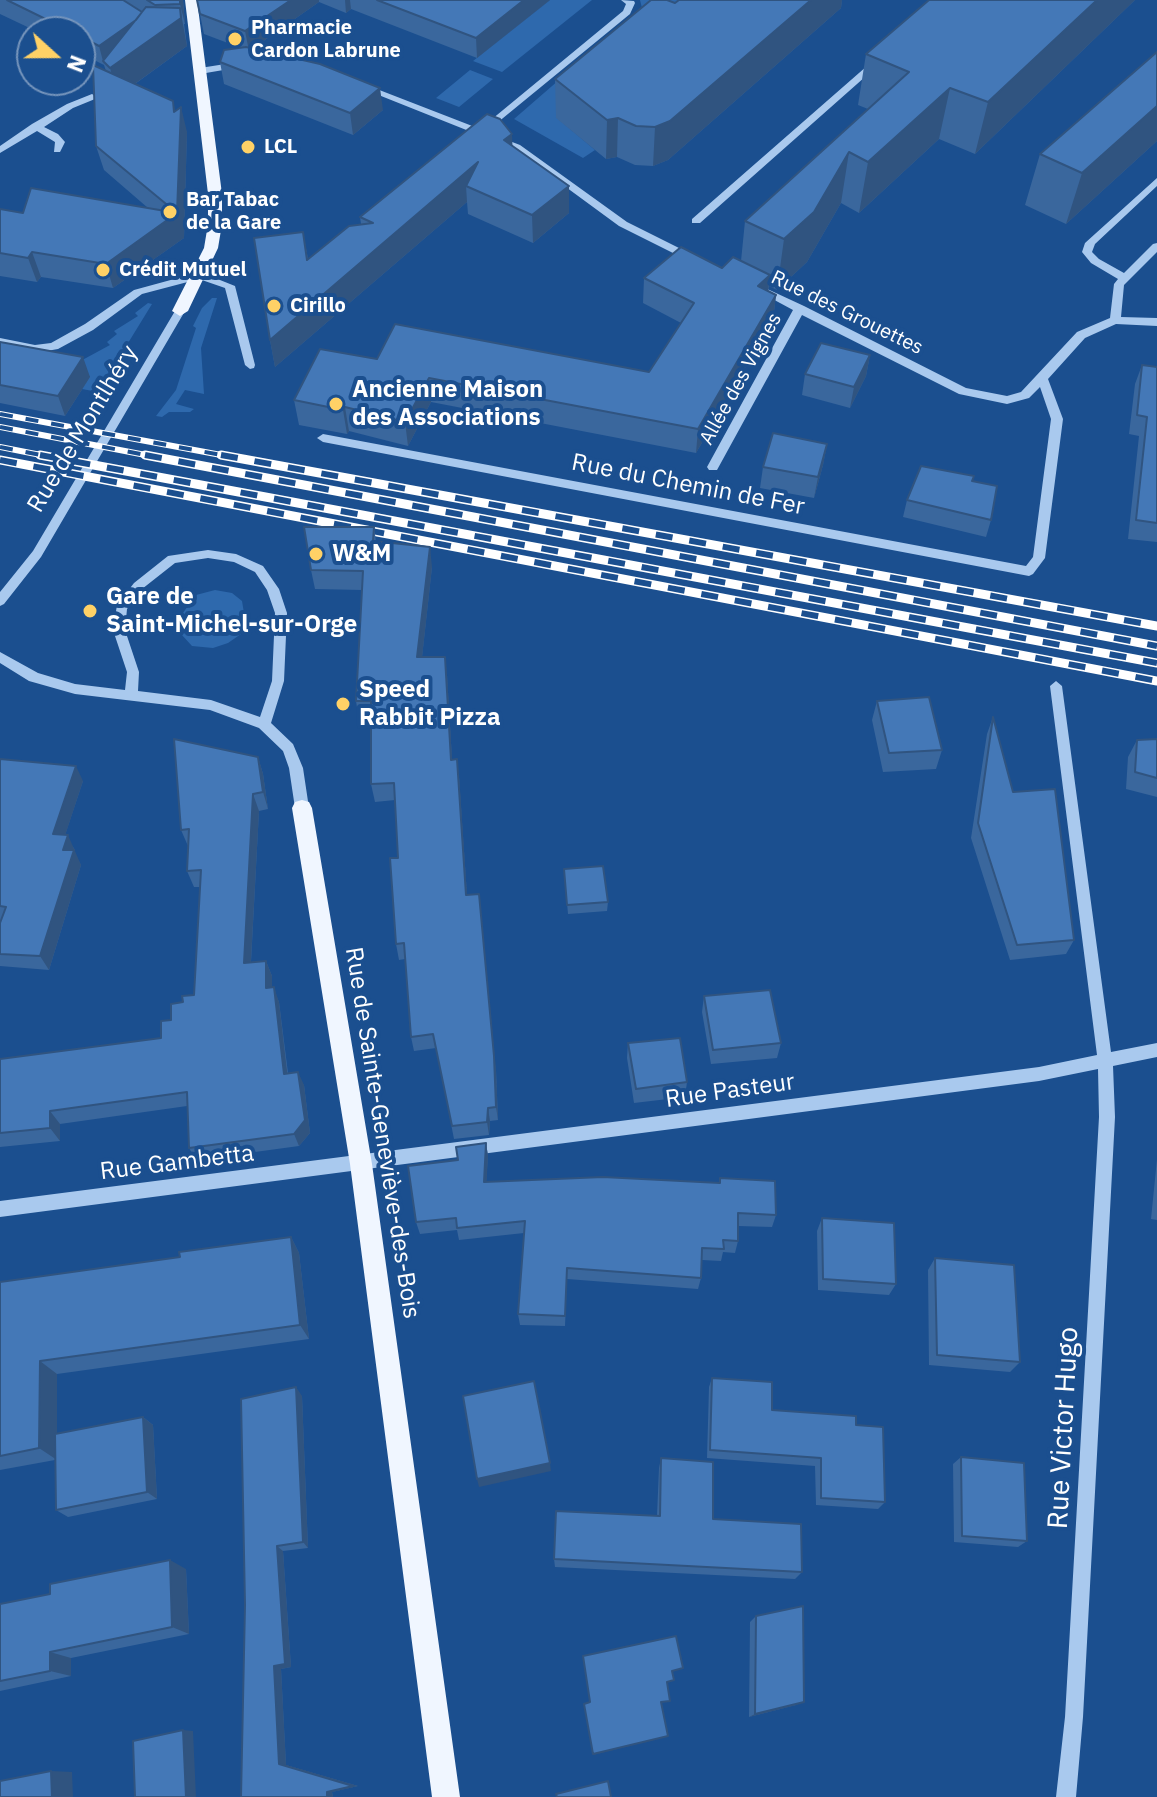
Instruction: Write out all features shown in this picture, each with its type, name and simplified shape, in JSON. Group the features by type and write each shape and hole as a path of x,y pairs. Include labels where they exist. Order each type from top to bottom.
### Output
{"main road":[{"name":"Rue de Montlhéry","path":"180,311 211,248 215,194 200,71 190,31 191,0"},
{"name":"Rue de Sainte-Geneviève-des-Bois","path":"302,808 361,1164 446,1797"}],"street":[{"path":"482,132 627,12 631,3 625,0"},
{"path":"696,221 887,53"},
{"path":"200,71 247,63"},
{"path":"356,84 482,132 537,159 623,224 711,268"},
{"path":"0,150 35,126 92,97"},
{"path":"35,126 55,136 60,142 57,150"},
{"path":"1124,278 1095,261 1087,252 1090,243 1157,181"},
{"path":"1157,246 1119,284 1115,320 1157,322"},
{"path":"0,342 35,349 54,346 89,327 138,292 200,275 230,286 250,365"},
{"name":"Rue des Grouettes","path":"749,285 976,395 1007,400 1025,395 1081,335 1115,320"},
{"name":"Allée des Vignes","path":"713,467 800,308"},
{"name":"Rue de Montlhéry","path":"0,601 15,587 37,554 180,311"},
{"name":"Rue du Chemin de Fer","path":"323,438 1029,571 1039,558 1057,419 1042,378"},
{"path":"131,694 133,672 119,630 121,608 138,586 172,559 208,554 236,558 259,569 273,589 281,613 278,681 264,724"},
{"name":"Rue de Sainte-Geneviève-des-Bois","path":"0,657 34,677 75,689 211,705 264,724 288,748 296,768 302,808"},
{"name":"Rue Victor Hugo","path":"1056,686 1105,1061 1106,1133 1074,1717 1066,1797"},
{"name":"Rue Pasteur","path":"361,1164 1024,1076 1157,1050"},
{"name":"Rue Gambetta","path":"0,1209 361,1164"}],"shaded area":[{"path":"550,0 592,0 502,72 473,61"},
{"path":"640,0 696,0 557,118 595,150 583,158 514,119 642,8"},
{"path":"470,70 493,79 459,107 436,98"},
{"path":"212,298 217,298 201,348 204,394 185,390 176,404 194,409 156,416 176,390 196,328 193,326 202,308"},
{"path":"148,303 152,304 98,392 82,389 90,376 62,371 110,345 107,342 117,334 114,331 138,316 135,313"},
{"path":"215,590 232,593 242,601 246,625 241,634 228,643 213,648 192,646 181,634 177,621 196,595"}],"building":[{"path":"7,0 123,0 142,12 136,20 99,46 96,44 96,16 40,16"},
{"path":"147,0 180,0 180,4 155,5"},
{"path":"197,0 291,0 245,31 200,14"},
{"path":"377,0 524,0 476,38"},
{"path":"651,0 675,3 679,0 811,0 670,121 655,127 636,126 618,118 607,120 555,79"},
{"path":"929,0 1097,0 988,102 950,88 868,162 849,152 814,212 784,239 745,221 909,72 866,54"},
{"path":"146,7 180,8 181,18 110,68 103,61"},
{"path":"246,47 320,64 380,88 350,113 220,62 224,50"},
{"path":"1157,52 1157,106 1082,173 1040,154"},
{"path":"96,66 173,101 174,112 181,107 177,213 96,146"},
{"path":"487,114 500,119 512,134 504,140 569,186 532,215 466,186 478,162 270,340 254,238 303,232 307,260 349,226 373,223 360,217"},
{"path":"31,188 177,213 106,264 32,252 28,258 0,253 0,209 23,213"},
{"path":"681,247 722,268 733,257 770,275 758,286 776,295 698,429 429,378 405,422 345,407 343,410 294,400 320,349 377,359 395,324 649,372 694,303 644,278"},
{"path":"0,342 83,357 58,396 0,385"},
{"path":"821,343 870,355 854,387 805,374"},
{"path":"1142,365 1157,367 1157,523 1136,520 1147,417 1137,415"},
{"path":"773,433 827,444 818,477 763,467"},
{"path":"921,466 974,476 972,481 997,486 991,520 907,500"},
{"path":"304,527 374,527 373,541 430,547 417,657 445,657 451,760 457,759 466,895 479,894 494,1056 496,1107 488,1108 487,1122 452,1126 433,1034 411,1037 404,943 396,944 390,858 398,858 394,783 371,784 371,701 356,701 363,571 311,570"},
{"path":"929,697 942,750 889,753 877,701"},
{"path":"993,717 1013,792 1055,789 1074,940 1017,945 978,823"},
{"path":"174,739 258,757 263,792 253,794 244,963 266,961 266,988 274,987 284,1074 298,1072 305,1120 294,1134 189,1148 187,1092 50,1111 50,1128 0,1133 0,1059 161,1038 161,1021 171,1020 171,1004 183,1002 182,996 194,995 201,870 187,871 189,829 181,830"},
{"path":"1157,739 1157,778 1135,772 1137,740"},
{"path":"0,759 76,766 53,834 68,835 63,850 74,850 40,956 0,954 0,923 6,907 0,906"},
{"path":"603,866 608,902 567,905 564,869"},
{"path":"770,990 781,1043 713,1050 704,996"},
{"path":"680,1038 687,1082 636,1089 628,1043"},
{"path":"486,1143 484,1182 603,1177 720,1183 720,1178 775,1181 776,1215 738,1213 738,1241 723,1240 724,1249 702,1248 701,1278 567,1268 565,1316 518,1314 525,1221 457,1228 456,1218 416,1222 408,1166 458,1160 456,1147"},
{"path":"822,1218 894,1223 896,1284 823,1279"},
{"path":"291,1237 300,1325 40,1361 39,1448 0,1456 0,1282 180,1257 179,1252"},
{"path":"935,1258 1014,1265 1020,1362 937,1355"},
{"path":"712,1378 772,1382 772,1410 856,1416 856,1425 883,1427 885,1502 821,1498 821,1458 710,1450"},
{"path":"534,1381 550,1463 477,1479 463,1396"},
{"path":"296,1387 303,1542 277,1546 285,1664 274,1666 279,1764 353,1786 327,1792 327,1797 241,1797 245,1605 241,1399"},
{"path":"143,1417 147,1492 56,1510 55,1434"},
{"path":"961,1457 1024,1463 1027,1541 962,1536"},
{"path":"661,1458 713,1462 713,1519 801,1524 802,1572 554,1559 556,1511 660,1516"},
{"path":"170,1560 172,1627 50,1652 50,1671 0,1681 0,1604 50,1594 50,1584"},
{"path":"803,1606 804,1702 755,1714 756,1616"},
{"path":"676,1636 683,1668 672,1671 674,1680 667,1682 670,1701 661,1702 668,1736 593,1754 584,1704 590,1702 583,1656"},
{"path":"183,1730 186,1797 135,1797 133,1741"},
{"path":"51,1771 52,1797 0,1797 0,1781"},
{"path":"608,1781 611,1797 557,1797 556,1794"}],"railway":[{"path":"0,414 232,457"},
{"path":"0,427 156,457"},
{"path":"0,447 51,457"},
{"path":"40,455 1157,663"},
{"path":"145,455 1157,646"},
{"path":"221,455 1157,626"},
{"path":"0,460 1157,681"}],"place":[{"name":"Pharmacie Cardon Labrune","path":"235,39"},
{"name":"LCL","path":"248,147"},
{"name":"Bar Tabac de la Gare","path":"170,212"},
{"name":"Crédit Mutuel","path":"103,270"},
{"name":"Cirillo","path":"274,306"},
{"name":"Ancienne Maison des Associations","path":"336,404"},
{"name":"W&M","path":"316,554"},
{"name":"Gare de Saint-Michel-sur-Orge","path":"90,611"},
{"name":"Speed Rabbit Pizza","path":"343,704"}]}
